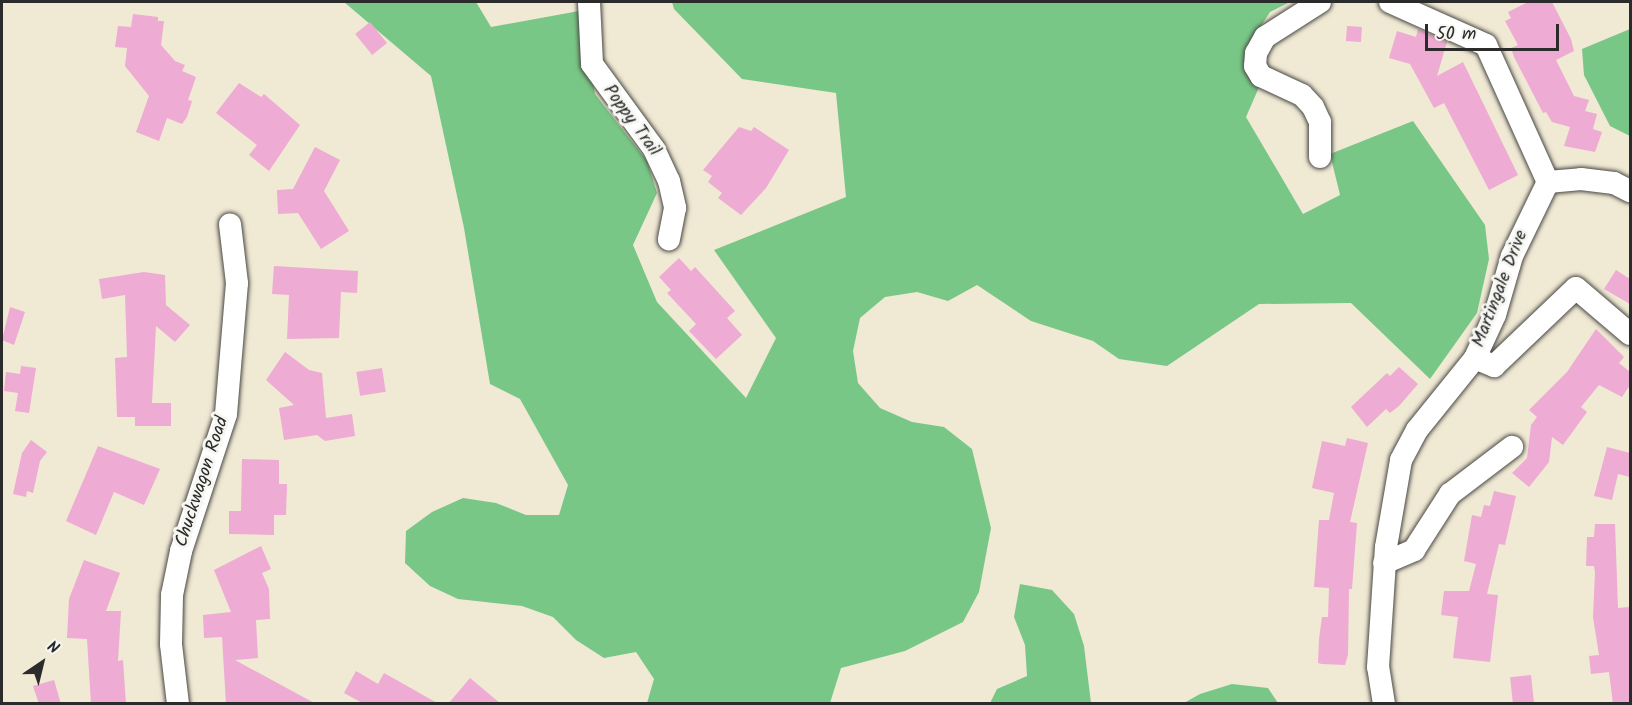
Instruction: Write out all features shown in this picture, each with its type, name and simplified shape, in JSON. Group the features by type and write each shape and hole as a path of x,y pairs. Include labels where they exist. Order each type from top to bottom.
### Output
{"street":[{"name":"Poppy Trail","path":"589,2 592,63 654,149 669,180 675,208 669,239"},
{"path":"1320,2 1265,37 1256,53 1255,66 1261,76 1302,95 1313,107 1320,123 1320,157"},
{"path":"1390,2 1486,45 1548,182 1581,179 1614,183 1630,190"},
{"name":"Martingale Drive","path":"1384,704 1378,667 1384,563 1401,460 1417,430 1475,358 1495,315 1516,246 1548,182"},
{"name":"Chuckwagon Road","path":"178,704 171,644 172,595 181,551 226,414 237,283 230,224"},
{"path":"1475,358 1494,366 1576,288 1630,334"},
{"path":"1384,563 1414,550 1450,494 1512,447"}],"green space":[{"path":"344,2 476,2 491,27 579,11 595,94 647,161 657,193 633,245 657,302 746,398 776,338 714,250 846,197 836,93 742,79 674,9 672,2 1290,2 1270,12 1251,41 1260,85 1246,117 1303,214 1340,195 1330,154 1413,121 1485,225 1489,259 1477,313 1430,379 1351,303 1259,304 1167,366 1119,359 1093,341 1031,321 977,285 948,301 917,292 885,297 860,318 853,351 858,383 880,408 912,422 944,427 972,449 991,528 979,592 963,622 905,651 841,668 830,703 647,703 654,679 636,652 604,658 576,640 553,617 522,606 458,599 430,586 405,563 406,531 432,512 463,498 496,503 526,515 559,515 568,485 520,399 490,384 464,228 431,76"},
{"path":"1630,29 1630,136 1610,126 1584,75 1582,49"},
{"path":"1020,584 1052,590 1074,614 1084,646 1091,703 990,703 997,689 1027,676 1025,645 1014,617"},
{"path":"1232,684 1268,688 1278,703 1184,703 1200,694"}],"building":[{"path":"1528,2 1552,2 1571,39 1574,51 1556,60 1574,96 1589,100 1585,111 1597,114 1593,129 1602,132 1595,152 1564,146 1570,127 1552,122 1546,112 1543,113 1514,57 1511,48 1518,45 1505,21 1511,18 1508,12"},
{"path":"133,14 158,17 158,21 164,21 161,45 175,61 185,65 182,71 196,77 188,100 192,101 187,117 182,124 167,118 159,141 136,132 149,96 125,66 127,48 115,47 118,26 131,27"},
{"path":"370,22 387,43 372,55 355,34"},
{"path":"1347,26 1362,27 1361,42 1346,41"},
{"path":"1418,29 1447,42 1437,76 1463,62 1518,175 1489,190 1444,103 1434,108 1410,64 1389,58 1397,31 1416,37"},
{"path":"239,83 261,97 264,94 300,125 269,171 249,155 257,145 216,113"},
{"path":"739,127 751,131 754,127 789,150 766,188 741,215 718,198 722,193 708,182 712,176 703,170"},
{"path":"315,147 340,160 324,191 349,231 321,249 298,213 278,214 277,190 293,189"},
{"path":"679,258 691,271 695,267 735,311 727,318 742,335 716,359 689,331 696,324 667,293 671,290 659,277"},
{"path":"274,266 358,271 357,293 341,292 339,338 287,339 289,295 272,294"},
{"path":"1616,270 1630,279 1630,304 1604,289"},
{"path":"144,272 165,275 166,305 190,325 175,342 156,326 152,403 171,403 171,426 135,426 135,417 117,417 115,358 127,357 125,295 102,299 99,279"},
{"path":"10,307 25,312 14,345 2,340"},
{"path":"1596,329 1624,357 1619,363 1630,372 1630,385 1622,397 1599,385 1581,407 1587,412 1563,445 1552,437 1549,462 1529,487 1512,473 1527,458 1531,425 1537,417 1529,410 1567,372"},
{"path":"285,352 309,370 322,373 326,418 352,414 355,436 325,441 317,435 284,440 279,408 294,405 266,380"},
{"path":"21,366 36,368 29,413 15,411 18,393 4,391 6,372 20,374"},
{"path":"1399,367 1418,384 1399,406 1390,413 1386,409 1367,427 1351,407 1387,373 1390,376"},
{"path":"382,368 386,392 360,396 356,372"},
{"path":"1347,438 1368,443 1350,522 1357,523 1352,589 1349,589 1348,655 1345,665 1322,664 1318,663 1319,639 1322,617 1328,617 1329,588 1314,587 1319,520 1329,520 1334,493 1312,488 1322,441 1345,446"},
{"path":"31,440 47,452 40,461 33,493 27,491 26,497 13,494 22,453"},
{"path":"98,446 160,469 144,505 114,492 96,535 66,521"},
{"path":"1607,447 1630,453 1630,477 1618,474 1612,500 1594,496"},
{"path":"242,459 279,460 279,484 287,484 286,515 274,515 274,535 229,534 229,511 241,511"},
{"path":"1494,491 1516,496 1505,545 1499,544 1487,594 1498,595 1490,662 1453,658 1458,617 1441,615 1444,591 1469,591 1476,564 1464,561 1472,515 1481,517 1484,505 1490,506"},
{"path":"1595,524 1615,524 1618,608 1630,607 1630,704 1613,704 1609,672 1591,674 1589,656 1599,655 1593,617 1594,566 1586,566 1587,537 1594,537"},
{"path":"261,546 271,569 262,573 269,589 270,619 256,620 258,658 235,660 316,704 226,704 222,637 204,638 203,615 231,612 214,570"},
{"path":"84,560 120,573 106,611 121,611 118,661 123,660 126,704 91,704 87,639 67,638 69,599"},
{"path":"356,671 378,684 384,673 439,704 364,704 344,693"},
{"path":"1531,675 1534,704 1513,704 1510,677"},
{"path":"470,678 501,704 448,704"},
{"path":"54,680 61,704 39,704 33,686"}]}
